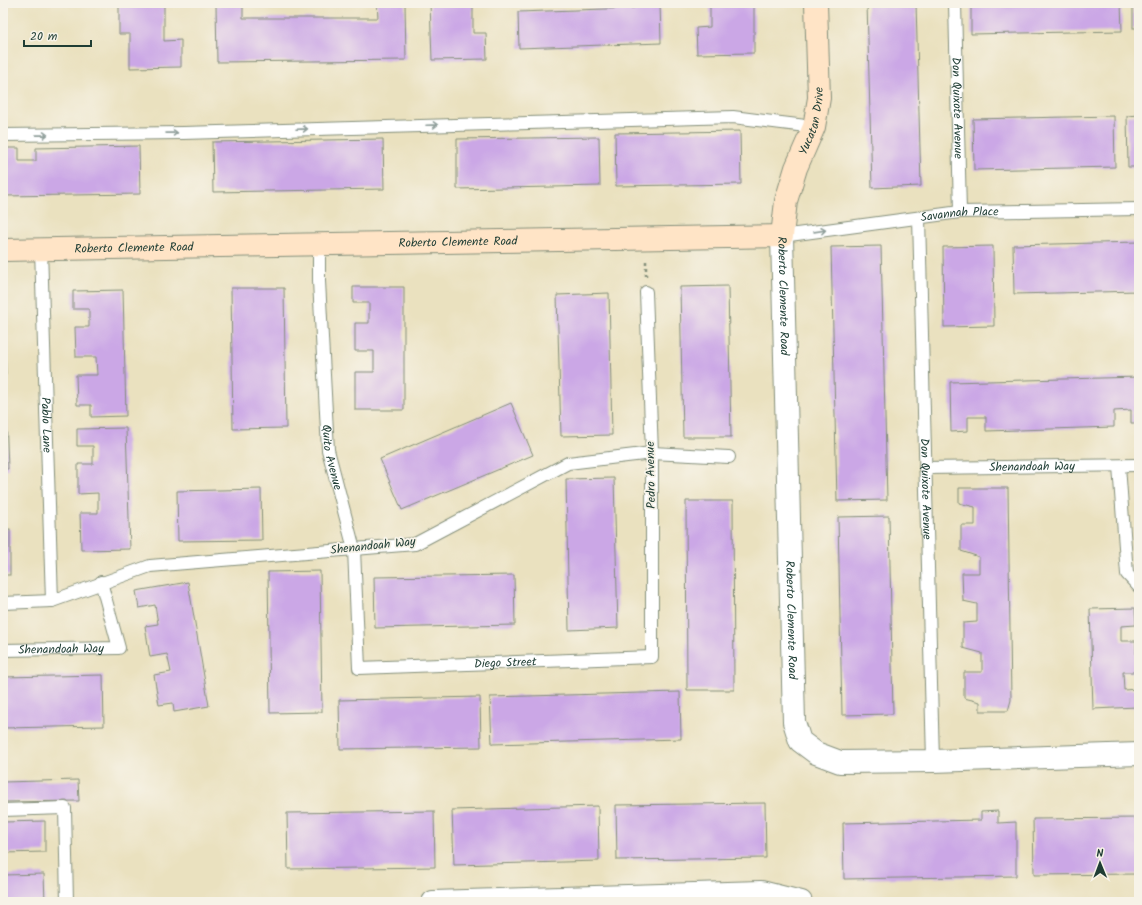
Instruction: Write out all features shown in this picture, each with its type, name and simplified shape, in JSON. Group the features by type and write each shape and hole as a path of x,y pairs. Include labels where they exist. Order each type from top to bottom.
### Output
{"street":[{"name":"Yucatan Drive","path":"782,236 786,201 796,168 814,126 818,98 816,3"},
{"name":"Roberto Clemente Road","path":"3,250 320,243 782,236 794,722 800,741 816,753 840,762 933,761 1139,754"},
{"path":"433,902 559,900 760,892 801,902"}],"lane":[{"name":"Don Quixote Avenue","path":"955,3 960,212"},
{"path":"3,135 183,133 733,117 814,126"},
{"name":"Savannah Place","path":"782,236 960,212 1139,209"},
{"name":"Don Quixote Avenue","path":"919,218 933,761"},
{"name":"Quito Avenue","path":"320,243 320,281 328,450 354,549 359,668"},
{"name":"Pablo Lane","path":"41,249 52,600"},
{"name":"Pedro Avenue","path":"646,292 652,453 652,657"},
{"name":"Shenandoah Way","path":"3,603 52,600 150,566 415,544 568,464 652,453 729,457"},
{"name":"Shenandoah Way","path":"925,468 1139,465"},
{"path":"1119,466 1127,574 1139,587"},
{"name":"Shenandoah Way","path":"3,650 119,648 101,582"},
{"name":"Diego Street","path":"359,668 652,657"},
{"path":"3,810 65,808 67,902"}],"path":[{"path":"646,238 646,292"}],"building":[{"path":"119,3 164,3 164,41 181,40 181,67 130,68 130,34 119,34"},
{"path":"377,3 405,3 406,60 217,62 216,5 243,4 243,18 378,18"},
{"path":"430,3 473,3 473,33 486,33 487,59 432,60"},
{"path":"634,3 660,3 661,43 519,48 518,12 634,8"},
{"path":"710,3 754,3 754,53 697,54 696,28 710,27"},
{"path":"867,3 916,3 921,186 872,188"},
{"path":"971,3 1121,3 1122,31 971,34"},
{"path":"1133,3 1139,3 1139,28 1133,28"},
{"path":"1139,115 1139,167 1128,167 1127,116"},
{"path":"1114,116 1115,167 974,170 973,119"},
{"path":"740,131 741,184 616,186 615,133"},
{"path":"599,137 600,186 457,189 457,139"},
{"path":"383,139 384,189 213,192 212,142"},
{"path":"139,146 140,194 3,196 3,148 19,148 19,161 36,161 36,148"},
{"path":"1139,242 1139,291 1014,294 1013,245"},
{"path":"881,246 887,500 837,501 831,247"},
{"path":"993,246 994,326 944,327 943,247"},
{"path":"728,286 731,437 683,437 680,287"},
{"path":"353,287 404,287 404,410 355,410 355,372 374,372 374,351 355,351 355,323 369,323 369,303 353,303"},
{"path":"231,288 284,288 286,428 233,429"},
{"path":"123,290 126,416 91,417 91,405 77,405 76,375 97,375 96,357 76,357 75,327 89,327 89,309 73,309 73,291"},
{"path":"609,293 612,435 561,436 557,295"},
{"path":"3,343 5,343 6,375 3,375"},
{"path":"1139,377 1139,423 1131,423 1131,410 1114,411 1114,427 986,431 986,417 968,417 968,431 951,432 950,382"},
{"path":"3,388 5,388 8,469 3,469"},
{"path":"511,403 533,455 402,510 380,459"},
{"path":"126,428 130,549 81,550 80,513 98,513 98,493 78,494 78,464 93,464 93,446 77,446 77,429"},
{"path":"614,478 618,628 569,630 566,479"},
{"path":"959,488 1008,488 1011,700 1008,711 980,711 980,702 964,698 964,672 982,672 982,653 963,648 963,623 977,622 977,604 963,601 962,573 979,573 979,557 961,551 961,525 975,525 975,507 959,503"},
{"path":"261,489 262,540 178,541 177,491"},
{"path":"686,501 733,501 734,690 687,690"},
{"path":"889,516 893,714 842,715 838,517"},
{"path":"3,529 10,529 10,575 3,575"},
{"path":"320,571 322,712 270,713 268,572"},
{"path":"514,575 515,625 375,628 374,577"},
{"path":"188,582 209,706 174,712 173,703 159,705 154,675 171,672 167,654 150,657 145,626 158,624 155,605 139,608 136,591"},
{"path":"1135,608 1136,625 1121,626 1121,641 1136,641 1136,672 1123,672 1124,690 1137,689 1137,707 1093,709 1090,609"},
{"path":"103,675 104,726 3,728 3,677"},
{"path":"680,692 681,739 492,744 490,697"},
{"path":"480,697 481,747 340,749 339,700"},
{"path":"78,780 79,801 3,802 3,782"},
{"path":"765,803 766,858 617,860 616,805"},
{"path":"598,806 599,861 454,865 452,810"},
{"path":"434,811 435,867 288,869 287,813"},
{"path":"998,811 998,823 1016,822 1016,876 844,879 843,823 981,820 981,812"},
{"path":"1139,818 1139,874 1034,875 1033,819"},
{"path":"45,821 45,852 3,853 3,822"},
{"path":"44,874 45,902 3,902 3,875"}]}
